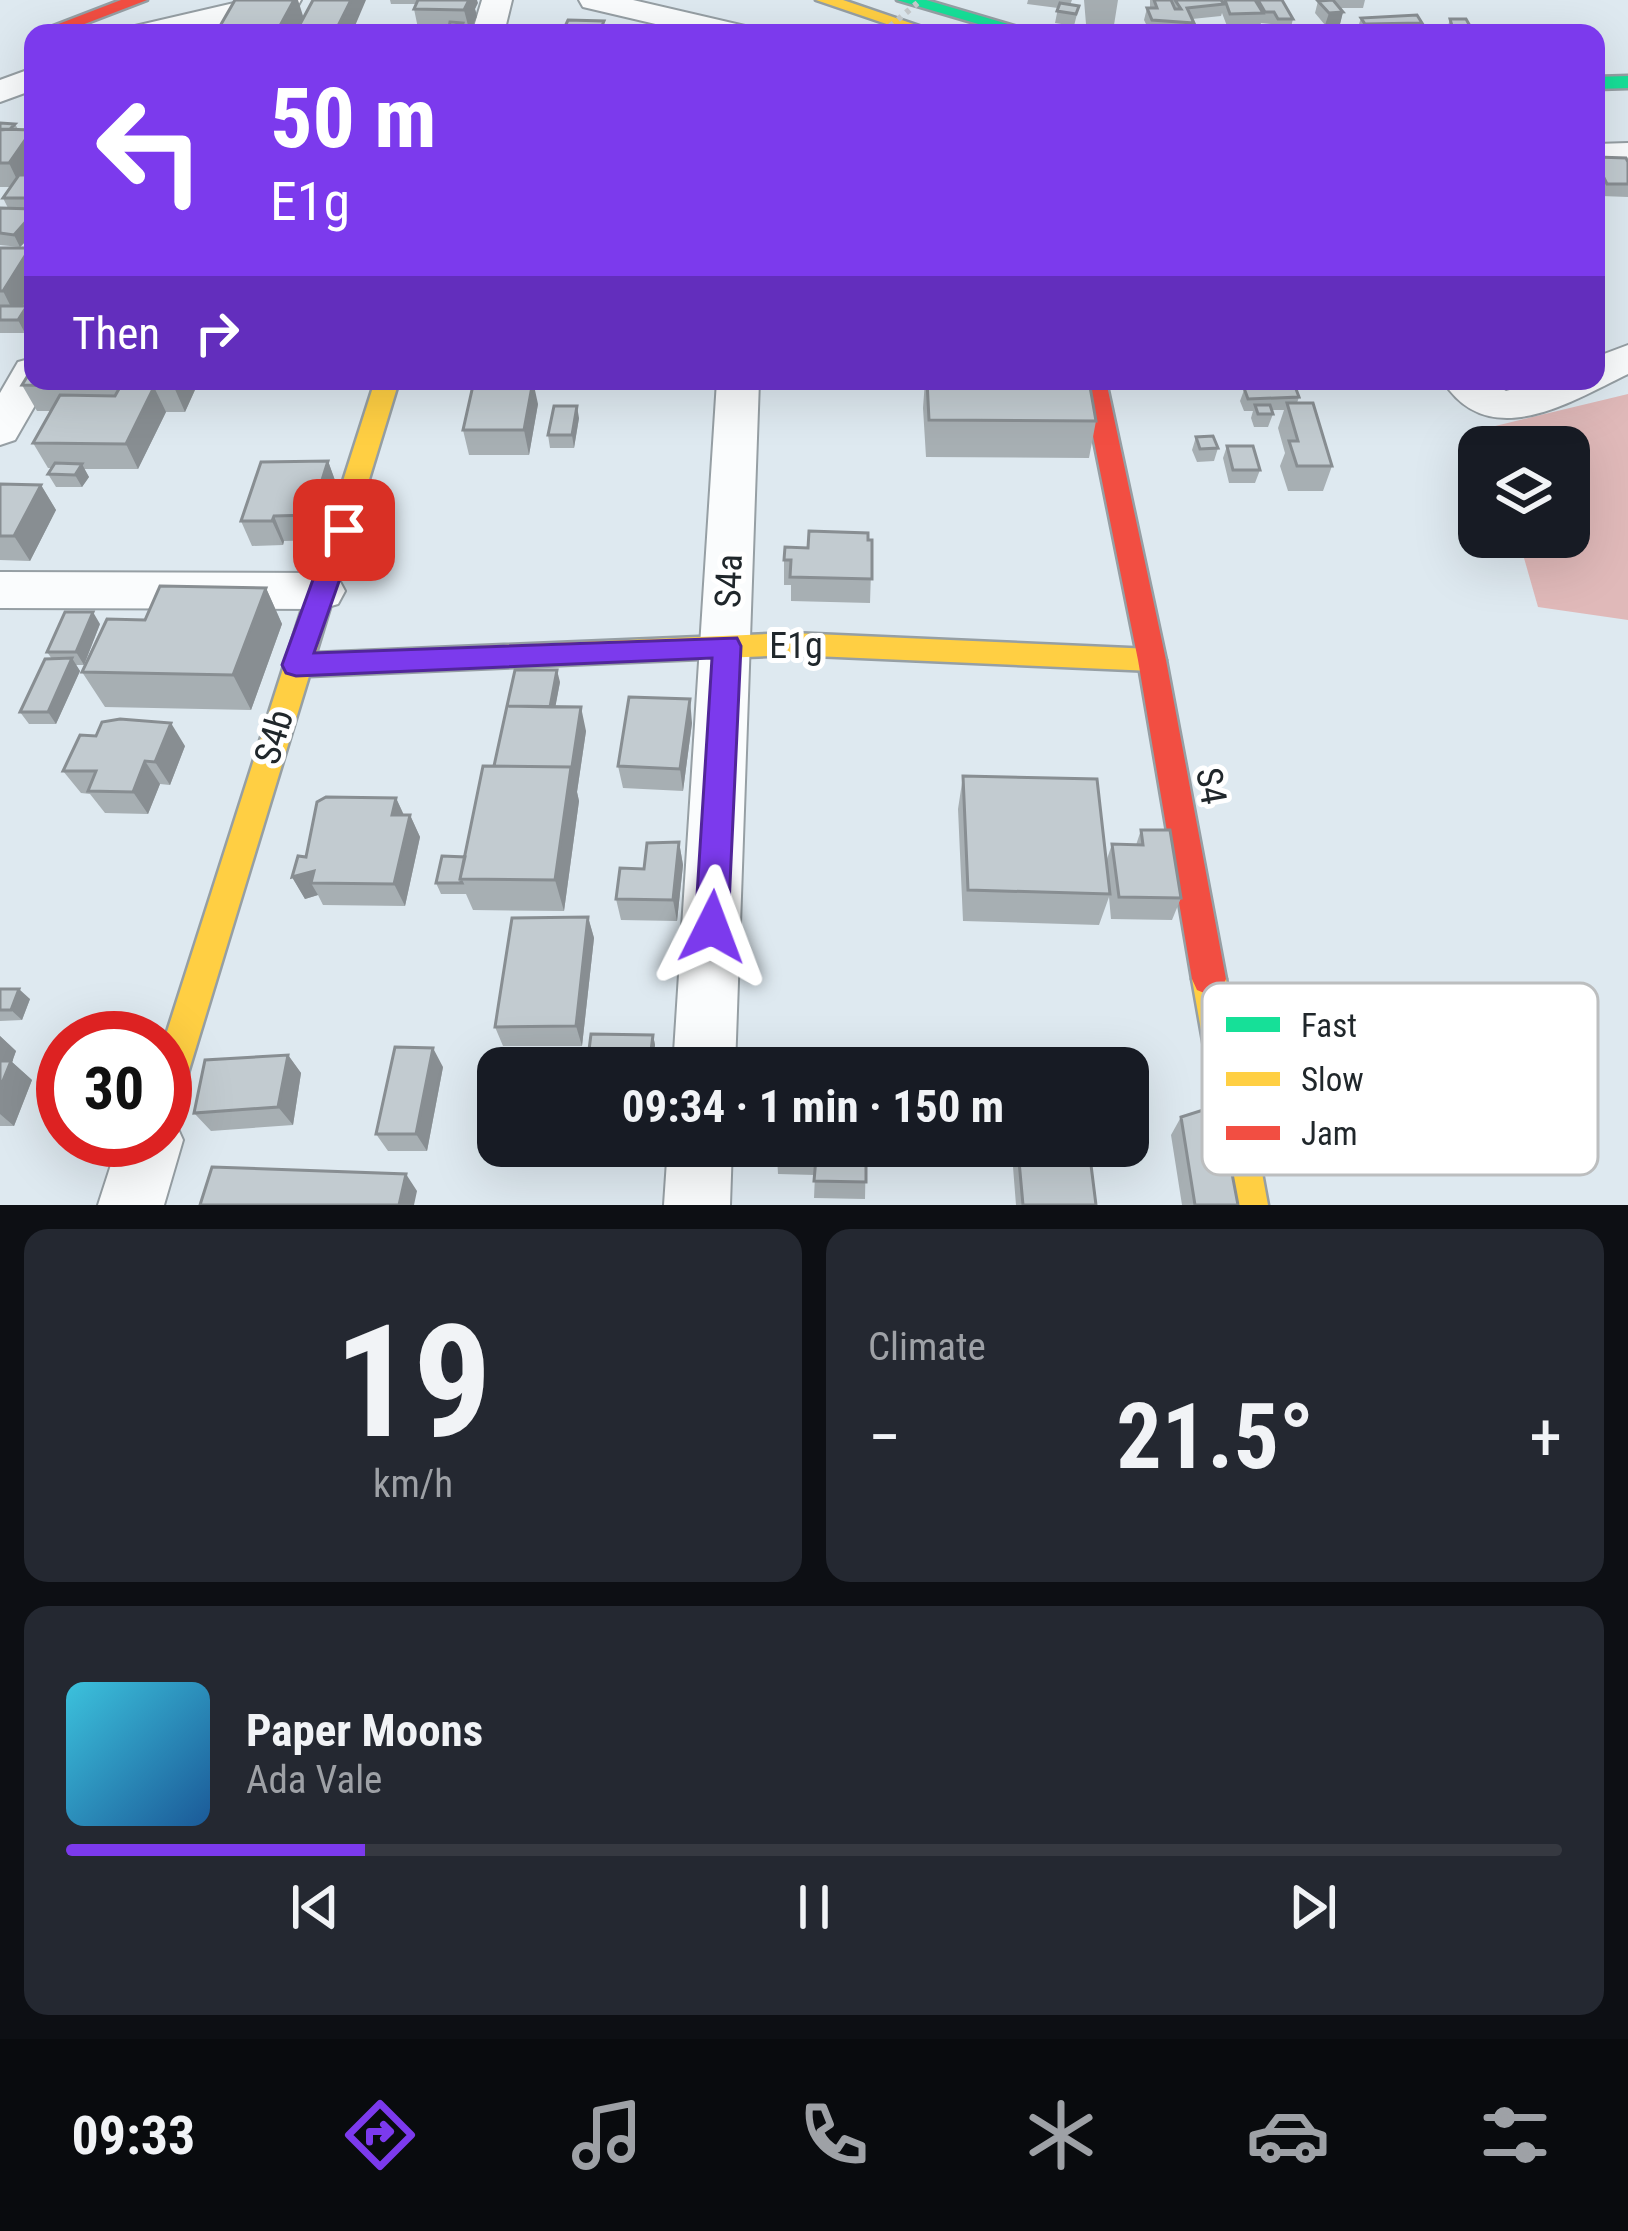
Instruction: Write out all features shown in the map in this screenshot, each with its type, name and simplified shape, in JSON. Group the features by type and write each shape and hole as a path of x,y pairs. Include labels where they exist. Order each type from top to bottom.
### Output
{"main road":[{"path":"37,24 72,0"},
{"path":"70,24 138,0"},
{"path":"825,0 902,24"},
{"path":"906,0 995,24"},
{"name":"S4b","path":"190,1011 384,390"},
{"name":"S4","path":"1096,390 1152,661 1210,983"},
{"name":"E1g","path":"296,665 792,644 1152,661"},
{"name":"S4","path":"1245,1175 1250,1205"}],"street":[{"path":"232,21 286,0"},
{"path":"594,0 696,24"},
{"path":"0,430 24,388"},
{"name":"S4a","path":"705,1047 738,390"},
{"path":"1472,390 1507,406 1532,406 1561,390"},
{"path":"0,590 321,591"},
{"path":"131,1205 143,1167"},
{"path":"697,1205 699,1167"}],"path":[{"path":"893,24 921,0"}],"shaded area":[{"path":"1628,394 1628,620 1538,607 1524,558 1590,558 1590,426 1495,426"}],"building":[{"path":"235,0 294,0 281,24 221,24"},
{"path":"313,0 351,0 339,24 300,24"},
{"path":"418,0 469,0 464,10 414,9"},
{"path":"1154,0 1171,0 1175,9 1181,9 1175,0 1221,0 1224,4 1187,8 1194,23 1152,20 1147,8 1157,8"},
{"path":"1225,0 1255,0 1263,13 1230,14"},
{"path":"1258,0 1282,0 1293,19 1278,19 1274,12 1265,12"},
{"path":"1333,0 1343,12 1329,13 1318,1"},
{"path":"1060,3 1079,6 1076,14 1057,11"},
{"path":"1417,15 1422,23 1365,24 1361,18"},
{"path":"568,20 604,21 603,24 566,24"},
{"path":"0,129 24,130 24,141 9,163 0,163"},
{"path":"1605,157 1626,158 1628,184 1607,184"},
{"path":"19,175 24,175 24,198 3,198"},
{"path":"0,208 24,209 24,224 14,235 0,233"},
{"path":"0,248 24,248 24,258 0,291"},
{"path":"0,306 24,306 18,320 0,320"},
{"path":"118,390 153,390 126,444 33,443 60,395 115,396"},
{"path":"472,390 531,390 524,430 463,430"},
{"path":"927,390 1091,390 1096,421 929,420"},
{"path":"1245,390 1296,390 1299,397 1248,399"},
{"path":"1287,403 1313,403 1332,466 1297,466 1289,441 1298,441"},
{"path":"1255,405 1270,405 1273,414 1258,414"},
{"path":"554,406 577,406 572,435 548,435"},
{"path":"1213,436 1218,448 1200,449 1196,437"},
{"path":"1227,446 1253,446 1260,470 1233,470"},
{"path":"328,461 311,515 241,521 261,462"},
{"path":"55,463 82,464 75,475 48,474"},
{"path":"0,484 41,485 14,536 0,536"},
{"path":"809,531 868,533 872,579 790,577 791,560 784,560 785,547 808,548"},
{"path":"160,586 266,588 233,675 82,672 107,619 145,620"},
{"path":"65,612 93,612 76,652 47,652"},
{"path":"72,658 48,712 20,712 45,659"},
{"path":"515,670 557,670 550,707 507,706"},
{"path":"629,697 690,699 680,769 618,766"},
{"path":"507,706 581,707 571,773 571,767 494,766"},
{"path":"102,722 171,723 155,762 145,761 133,792 88,791 96,771 63,771 80,735 96,736"},
{"path":"483,766 571,767 555,880 460,879"},
{"path":"963,776 1097,779 1110,894 968,890"},
{"path":"326,797 396,798 392,815 410,815 394,884 311,883 314,871 292,877 298,856 306,857 317,802"},
{"path":"1141,830 1170,830 1181,898 1119,897 1112,844 1143,845"},
{"path":"679,842 673,900 616,899 620,868 644,869 647,843"},
{"path":"442,856 465,857 462,883 436,883"},
{"path":"588,917 576,1026 495,1027 512,918"},
{"path":"0,989 19,989 11,1010 0,1010"},
{"path":"591,1034 653,1035 652,1047 589,1047"},
{"path":"395,1047 433,1048 416,1134 376,1134"},
{"path":"288,1055 278,1107 194,1113 205,1060"},
{"path":"0,1061 11,1061 0,1088"},
{"path":"1202,1110 1202,1175 1232,1175 1238,1205 1195,1205 1181,1117"},
{"path":"212,1167 406,1174 399,1205 200,1205"},
{"path":"815,1167 866,1167 866,1182 814,1181"},
{"path":"1020,1167 1091,1167 1096,1205 1023,1205"}],"traffic: fast":[{"path":"906,0 995,24"},
{"path":"1605,83 1628,82"}],"traffic: slow":[{"path":"825,0 902,24"},
{"path":"191,1011 384,390"},
{"path":"296,665 792,644 1152,660"},
{"path":"1209,979 1210,983"},
{"path":"1245,1175 1250,1205"}],"traffic: jam":[{"path":"70,24 138,0"},
{"path":"1096,390 1152,660 1209,979"}],"route":[{"path":"344,530 296,665 727,646 712,927"}]}
